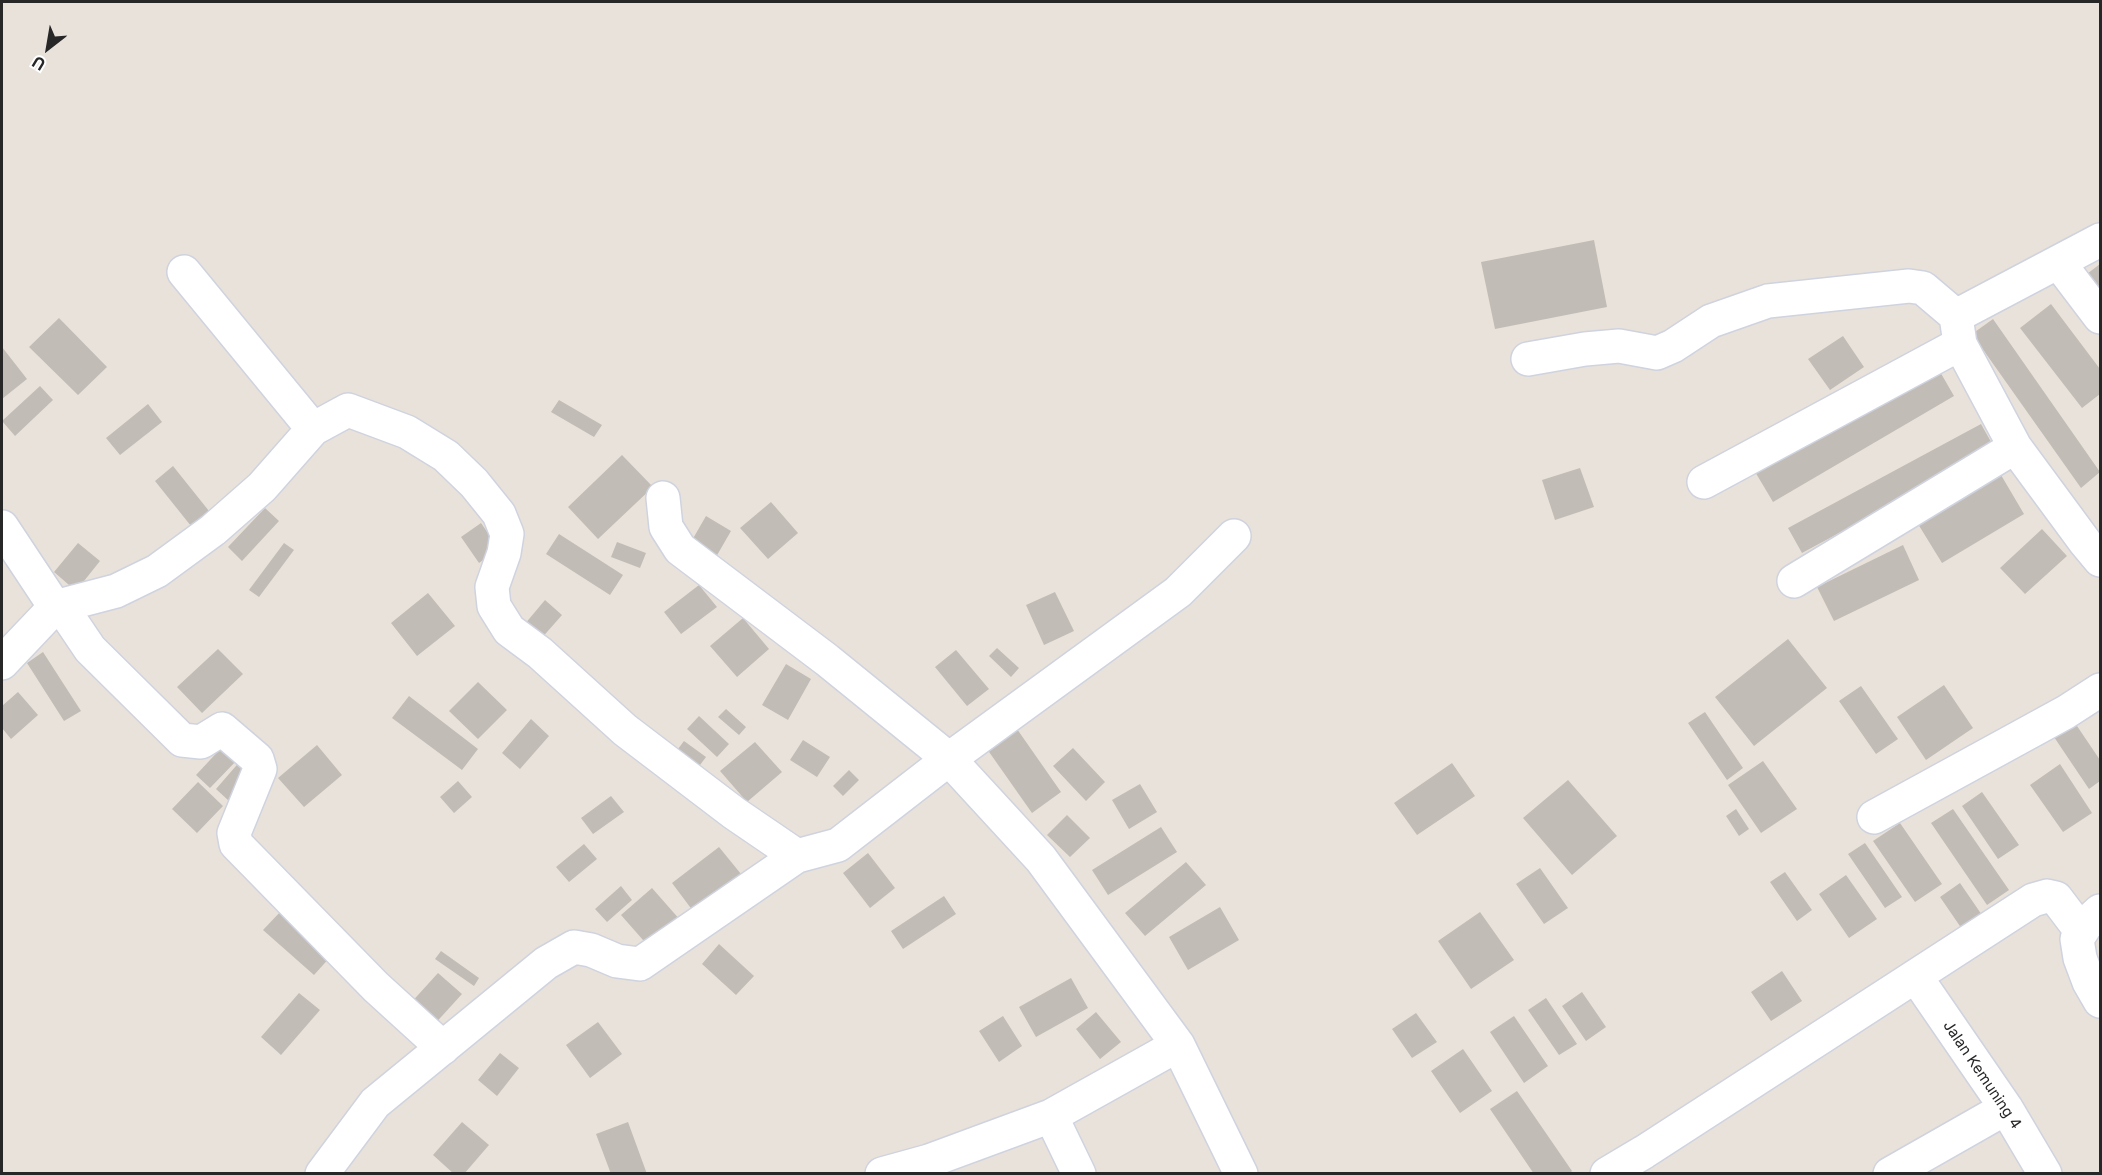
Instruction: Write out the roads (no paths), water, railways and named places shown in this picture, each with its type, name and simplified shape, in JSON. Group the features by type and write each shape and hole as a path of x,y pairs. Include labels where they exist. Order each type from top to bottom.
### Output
{"street":[{"path":"1704,482 1958,330 2059,263 2100,240"},
{"path":"2059,263 2100,317"},
{"path":"184,272 313,429"},
{"path":"1528,359 1585,349 1619,346 1657,352 1673,346 1711,321 1768,302 1909,286 1923,288 1958,330 2015,447 2095,544"},
{"path":"2,663 58,607 117,591 157,572 213,530 262,486 313,429 348,410 407,432 446,456 474,483 493,507 507,534 504,553 496,569 492,587 494,606 509,630 540,653 625,730 734,813 796,856"},
{"path":"1794,581 2015,447"},
{"path":"663,498 666,527 680,549 827,660 949,759 1041,859 1178,1045 1241,1173"},
{"path":"2,527 90,649 182,740 195,744 222,729 257,759 260,769 234,833 236,844 376,987 443,1048"},
{"path":"322,1173 375,1103 546,963 574,947 591,950 617,962 640,964 796,856 838,845 949,759 1178,592 1234,536"},
{"path":"1874,817 2066,712 2100,690"},
{"path":"1606,1173 1651,1163 1916,977 2033,900 2047,896 2056,898 2091,921 2077,939 2080,958 2089,982 2100,1001"},
{"name":"Jalan Kemuning 4","path":"1916,977 2006,1108 2045,1173"},
{"path":"882,1173 932,1167 1051,1116 1178,1045"},
{"path":"1890,1173 2006,1108"},
{"path":"1051,1116 1079,1173"}]}
